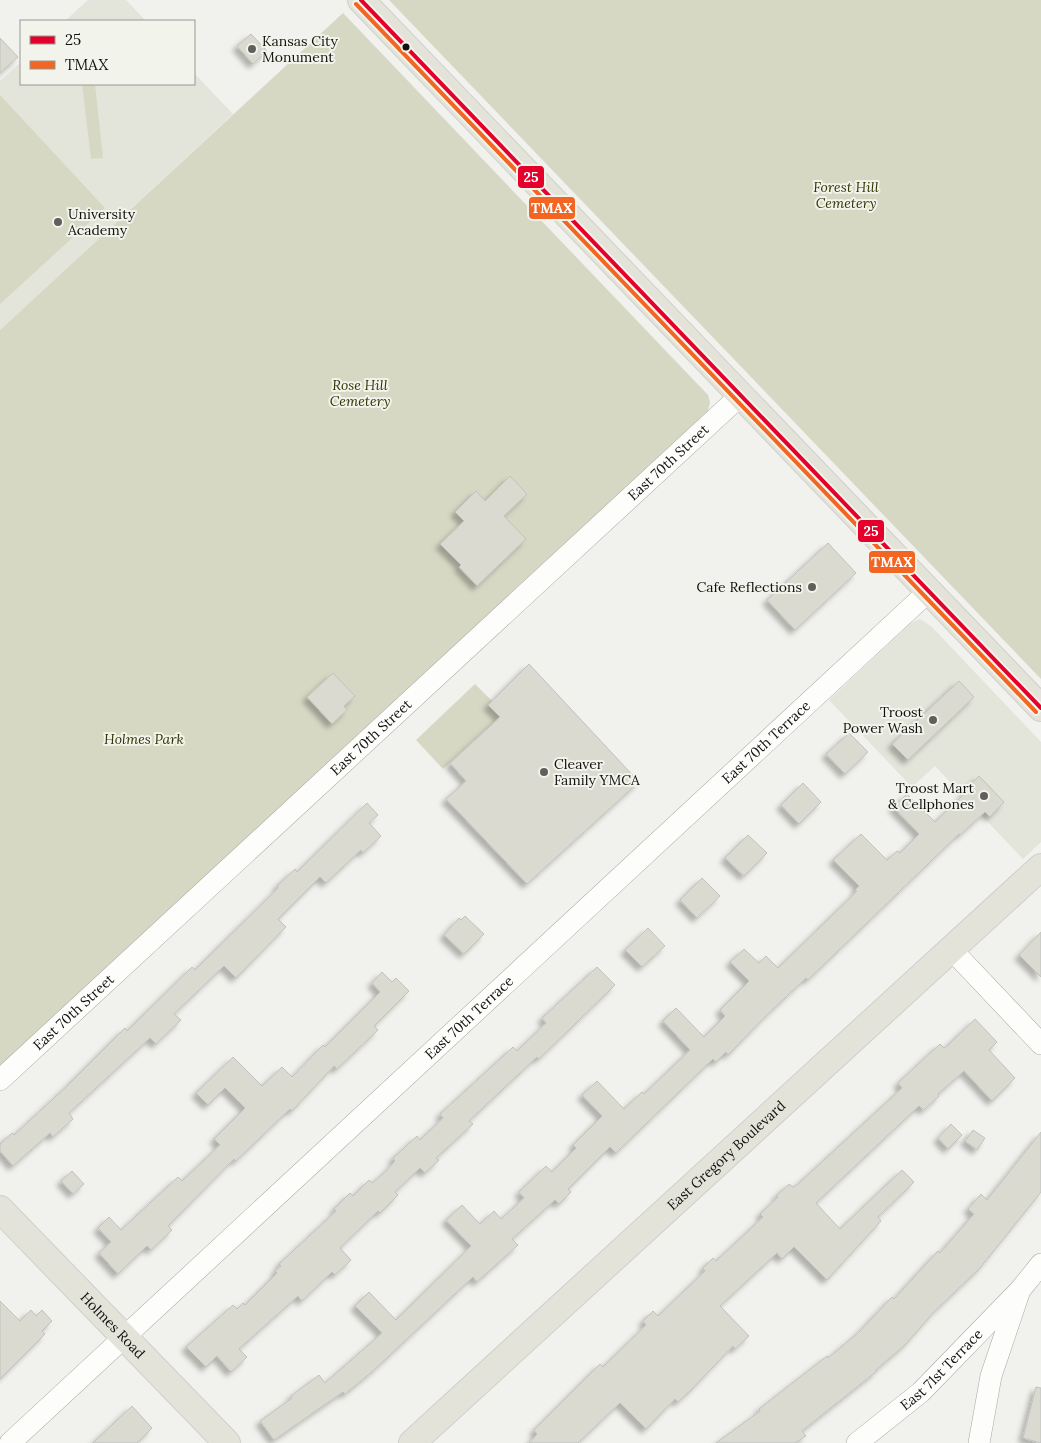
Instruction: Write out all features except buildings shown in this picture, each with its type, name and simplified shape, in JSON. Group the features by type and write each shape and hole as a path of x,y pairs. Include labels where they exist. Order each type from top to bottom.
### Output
{"main road":[{"path":"361,0 1041,708"},
{"name":"East Gregory Boulevard","path":"412,1443 1041,867"},
{"name":"Holmes Road","path":"0,1209 227,1443"}],"street":[{"name":"East 70th Street","path":"0,1080 741,395"},
{"name":"East 70th Terrace","path":"10,1443 929,591"},
{"path":"951,949 1041,1044"},
{"name":"East 71st Terrace","path":"857,1443 921,1392 1020,1290 1041,1264"},
{"name":"East 71st Terrace","path":"979,1443 991,1376 1020,1290"}],"shaded area":[{"path":"88,0 126,0 145,20 66,20"},
{"name":"University Academy","path":"20,63 20,85 195,85 195,74 233,114 0,330 0,81"},
{"path":"920,619 932,627 1041,742 1041,842 1023,859 935,766 912,787 829,700 911,623"}],"green space":[{"name":"Forest Hill Cemetery","path":"389,0 1041,0 1041,679"},
{"name":"Rose Hill Cemetery","path":"343,13 708,395 710,402 708,411 349,746 0,1067 0,330"},
{"path":"82,85 95,85 103,158 91,159"},
{"path":"0,95 105,208 0,304"},
{"path":"475,684 492,701 488,705 500,717 443,769 416,740"}],"transit line":[{"name":"25","path":"361,0 1041,708"},
{"name":"TMAX","path":"356,4 1036,712"}],"place":[{"name":"Kansas City Monument","path":"252,49"},
{"name":"University Academy","path":"58,222"},
{"name":"Cafe Reflections","path":"812,587"},
{"name":"Troost Power Wash","path":"933,720"},
{"name":"Cleaver Family YMCA","path":"544,772"},
{"name":"Troost Mart & Cellphones","path":"984,796"}],"park label":[{"name":"Holmes Park","path":"144,739"}]}
